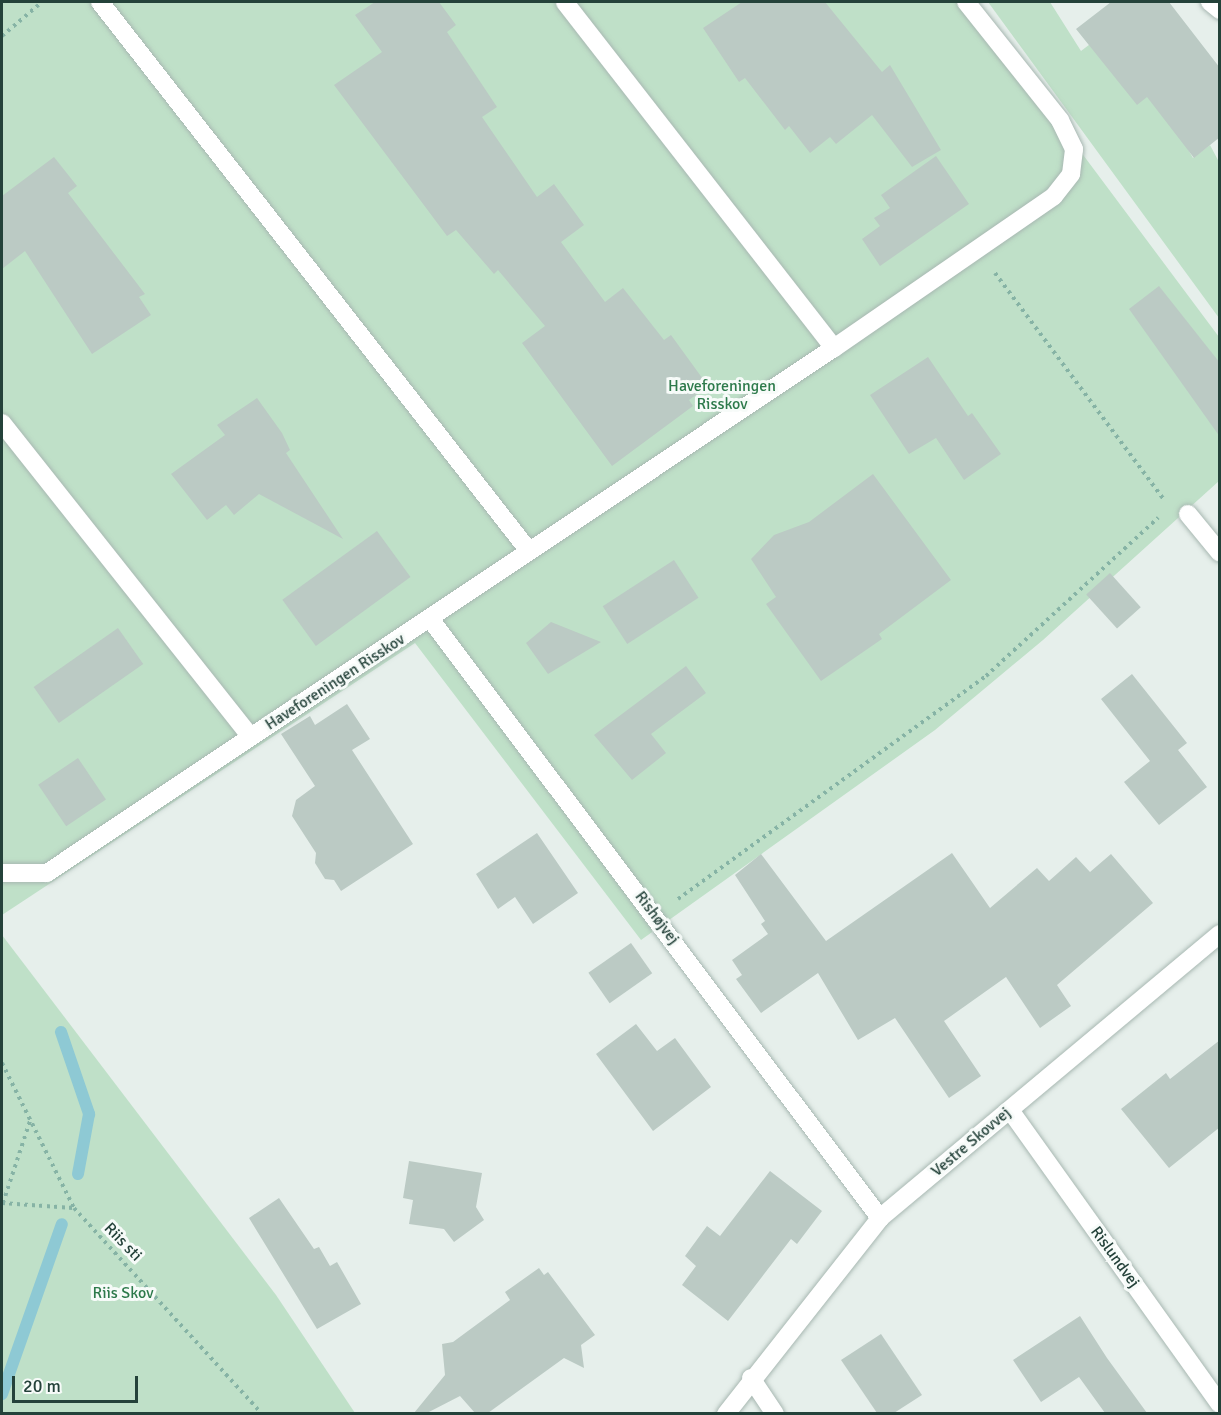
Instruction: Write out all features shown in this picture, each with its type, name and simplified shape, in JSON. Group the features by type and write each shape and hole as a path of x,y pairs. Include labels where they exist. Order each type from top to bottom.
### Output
{"street":[{"path":"100,2 529,551"},
{"path":"565,2 834,348"},
{"name":"Haveforeningen Risskov","path":"2,873 47,873 250,736 431,620 529,551 834,348 1054,196 1071,174 1074,149 1060,120 966,2"},
{"path":"1210,2 1220,10"},
{"path":"2,423 250,736"},
{"path":"1188,514 1220,553"},
{"name":"Rishøjvej","path":"431,620 880,1218"},
{"name":"Vestre Skovvej","path":"726,1413 751,1378 880,1218 1220,934"},
{"name":"Rislundvej","path":"1010,1110 1220,1404"},
{"path":"751,1378 775,1413"}],"path":[{"path":"2,36 42,2"},
{"path":"977,248 1180,521 1188,514"},
{"path":"655,916 986,676 1170,508"},
{"name":"Riis sti","path":"2,1064 74,1208 262,1413"},
{"path":"30,1120 2,1203 74,1208"}],"green space":[{"name":"Haveforeningen Risskov","path":"2,2 969,2 1219,337 1219,481 1043,640 935,730 641,940 415,643 2,915"},
{"path":"988,2 1050,2 1081,51 1098,38 1154,91 1193,158 1210,145 1219,162 1219,318"},
{"name":"Riis Skov","path":"2,935 276,1295 355,1413 2,1413"}],"building":[{"path":"375,2 439,2 456,25 447,32 497,107 482,117 537,197 554,184 584,225 561,242 605,302 623,288 664,340 671,335 708,386 689,400 693,406 612,466 522,343 545,326 498,270 494,274 456,230 447,236 334,85 382,52 355,15"},
{"path":"742,2 825,2 882,72 890,65 941,150 912,167 872,115 836,144 830,137 810,153 789,126 785,130 745,78 739,82 703,28"},
{"path":"1111,2 1169,2 1220,68 1220,137 1194,158 1147,97 1137,105 1076,29"},
{"path":"936,156 969,204 880,266 862,239 880,226 874,218 890,208 881,195"},
{"path":"54,157 77,186 68,193 145,294 139,297 151,315 92,354 25,251 2,269 2,196"},
{"path":"1159,286 1220,363 1220,437 1129,309"},
{"path":"928,357 968,416 972,413 1001,454 964,480 936,438 909,454 870,395"},
{"path":"257,398 282,433 290,450 286,453 343,539 259,494 234,515 226,505 207,520 171,474 225,435 217,425"},
{"path":"873,474 951,580 879,634 882,639 821,681 766,604 776,597 751,559 774,535 809,522"},
{"path":"377,531 411,577 316,646 282,600"},
{"path":"674,560 699,598 627,644 603,606"},
{"path":"1110,573 1141,607 1117,629 1086,594"},
{"path":"551,622 601,642 548,674 526,643"},
{"path":"118,628 143,664 59,723 34,687"},
{"path":"686,666 706,693 651,734 666,753 632,780 594,735"},
{"path":"1132,674 1187,743 1178,750 1207,787 1159,825 1124,782 1150,761 1101,699"},
{"path":"347,704 370,739 352,750 413,844 341,891 334,880 325,879 315,863 316,853 292,816 296,800 315,786 281,734 310,716 315,725"},
{"path":"78,758 106,799 66,826 38,785"},
{"path":"537,833 578,893 533,924 515,897 498,909 476,874"},
{"path":"952,853 990,908 1037,868 1049,881 1076,857 1090,872 1111,854 1153,903 1057,985 1071,1006 1040,1028 1006,977 944,1021 981,1076 949,1098 895,1018 858,1040 818,973 761,1013 736,979 742,975 732,960 768,934 761,924 765,921 735,875 761,854 826,941"},
{"path":"631,943 652,973 610,1003 588,973"},
{"path":"636,1024 657,1051 675,1038 711,1087 653,1131 596,1054"},
{"path":"1220,1040 1220,1127 1169,1168 1121,1109 1166,1073 1170,1079"},
{"path":"409,1161 482,1173 476,1207 484,1220 454,1242 444,1229 409,1224 413,1200 403,1198"},
{"path":"770,1171 822,1211 797,1244 791,1239 728,1321 682,1285 696,1266 685,1256 707,1226 720,1236"},
{"path":"279,1198 314,1249 319,1247 330,1266 337,1262 361,1304 317,1329 249,1218"},
{"path":"539,1268 544,1275 548,1272 595,1335 581,1345 584,1368 564,1358 488,1413 475,1413 460,1396 427,1413 414,1413 445,1375 442,1344 453,1342 510,1300 505,1292"},
{"path":"1080,1316 1147,1413 1105,1413 1079,1377 1041,1402 1013,1360"},
{"path":"881,1334 922,1395 894,1413 877,1413 841,1360"}],"waterway":[{"path":"61,1032 89,1114 78,1174"},
{"path":"2,1394 62,1224"}]}
